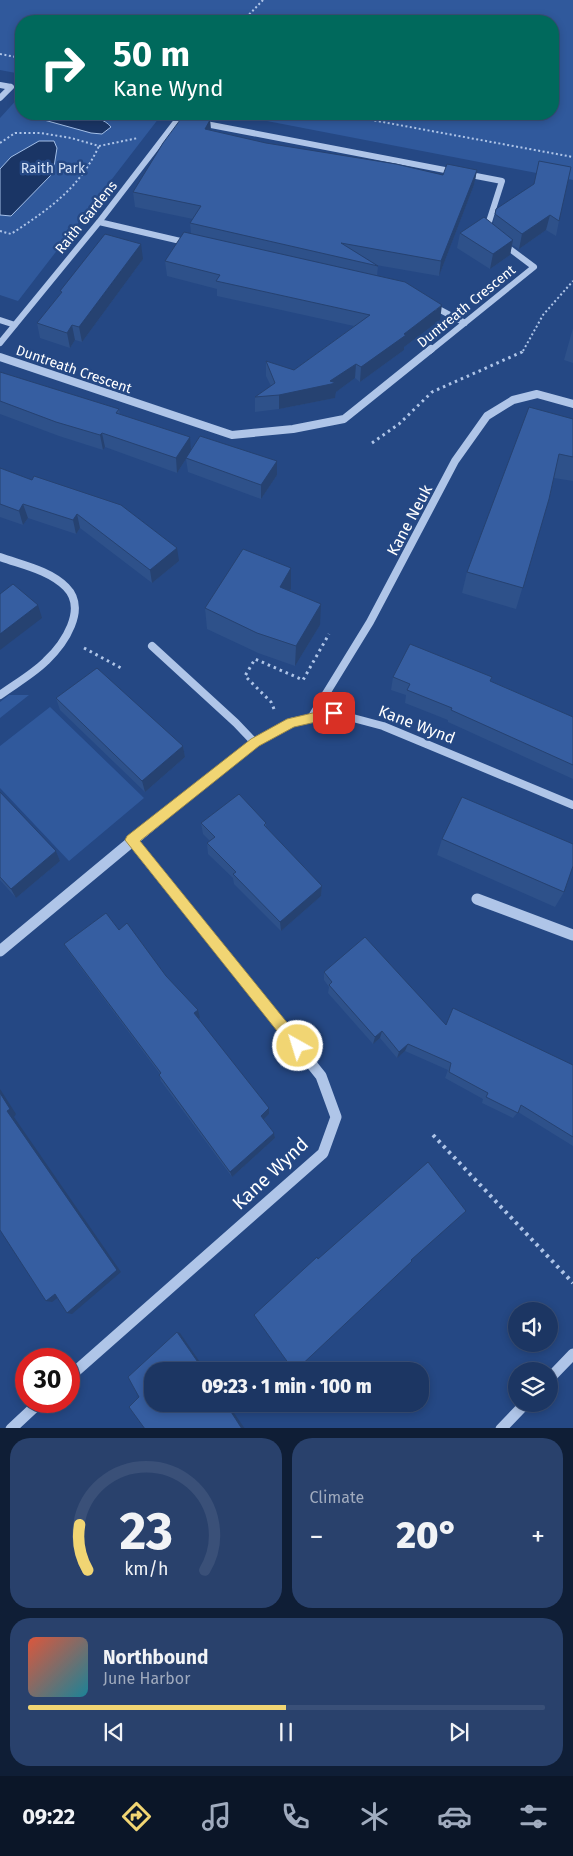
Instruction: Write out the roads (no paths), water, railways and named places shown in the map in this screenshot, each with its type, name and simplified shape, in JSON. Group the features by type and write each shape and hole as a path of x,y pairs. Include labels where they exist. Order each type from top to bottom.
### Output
{"street":[{"path":"0,85 10,87 0,98"},
{"name":"Duntreath Crescent","path":"0,357 232,435 293,429 344,419 534,267 486,231 502,180 185,120 175,123"},
{"name":"Raith Gardens","path":"14,325 99,222 175,123"},
{"path":"99,222 196,244"},
{"path":"424,302 465,323"},
{"path":"0,320 14,325"},
{"name":"Duntreath Crescent","path":"0,343 14,325"},
{"name":"Kane Neuk","path":"311,718 370,622 455,461 487,416 513,400 537,394 573,404"},
{"path":"0,557 39,570 67,588 74,601 75,612 65,639 51,657 0,695"},
{"path":"152,646 236,723 255,743"},
{"name":"Kane Wynd","path":"0,951 132,840 255,743 291,722 334,713 382,726 573,805"},
{"name":"Kane Wynd","path":"80,1366 323,1153 336,1117 321,1076 132,840"},
{"path":"476,899 573,935"},
{"path":"558,1370 573,1354"},
{"path":"501,1428 517,1412"},
{"path":"11,1428 28,1413"}],"park label":[{"name":"Raith Park","path":"53,168"}]}
